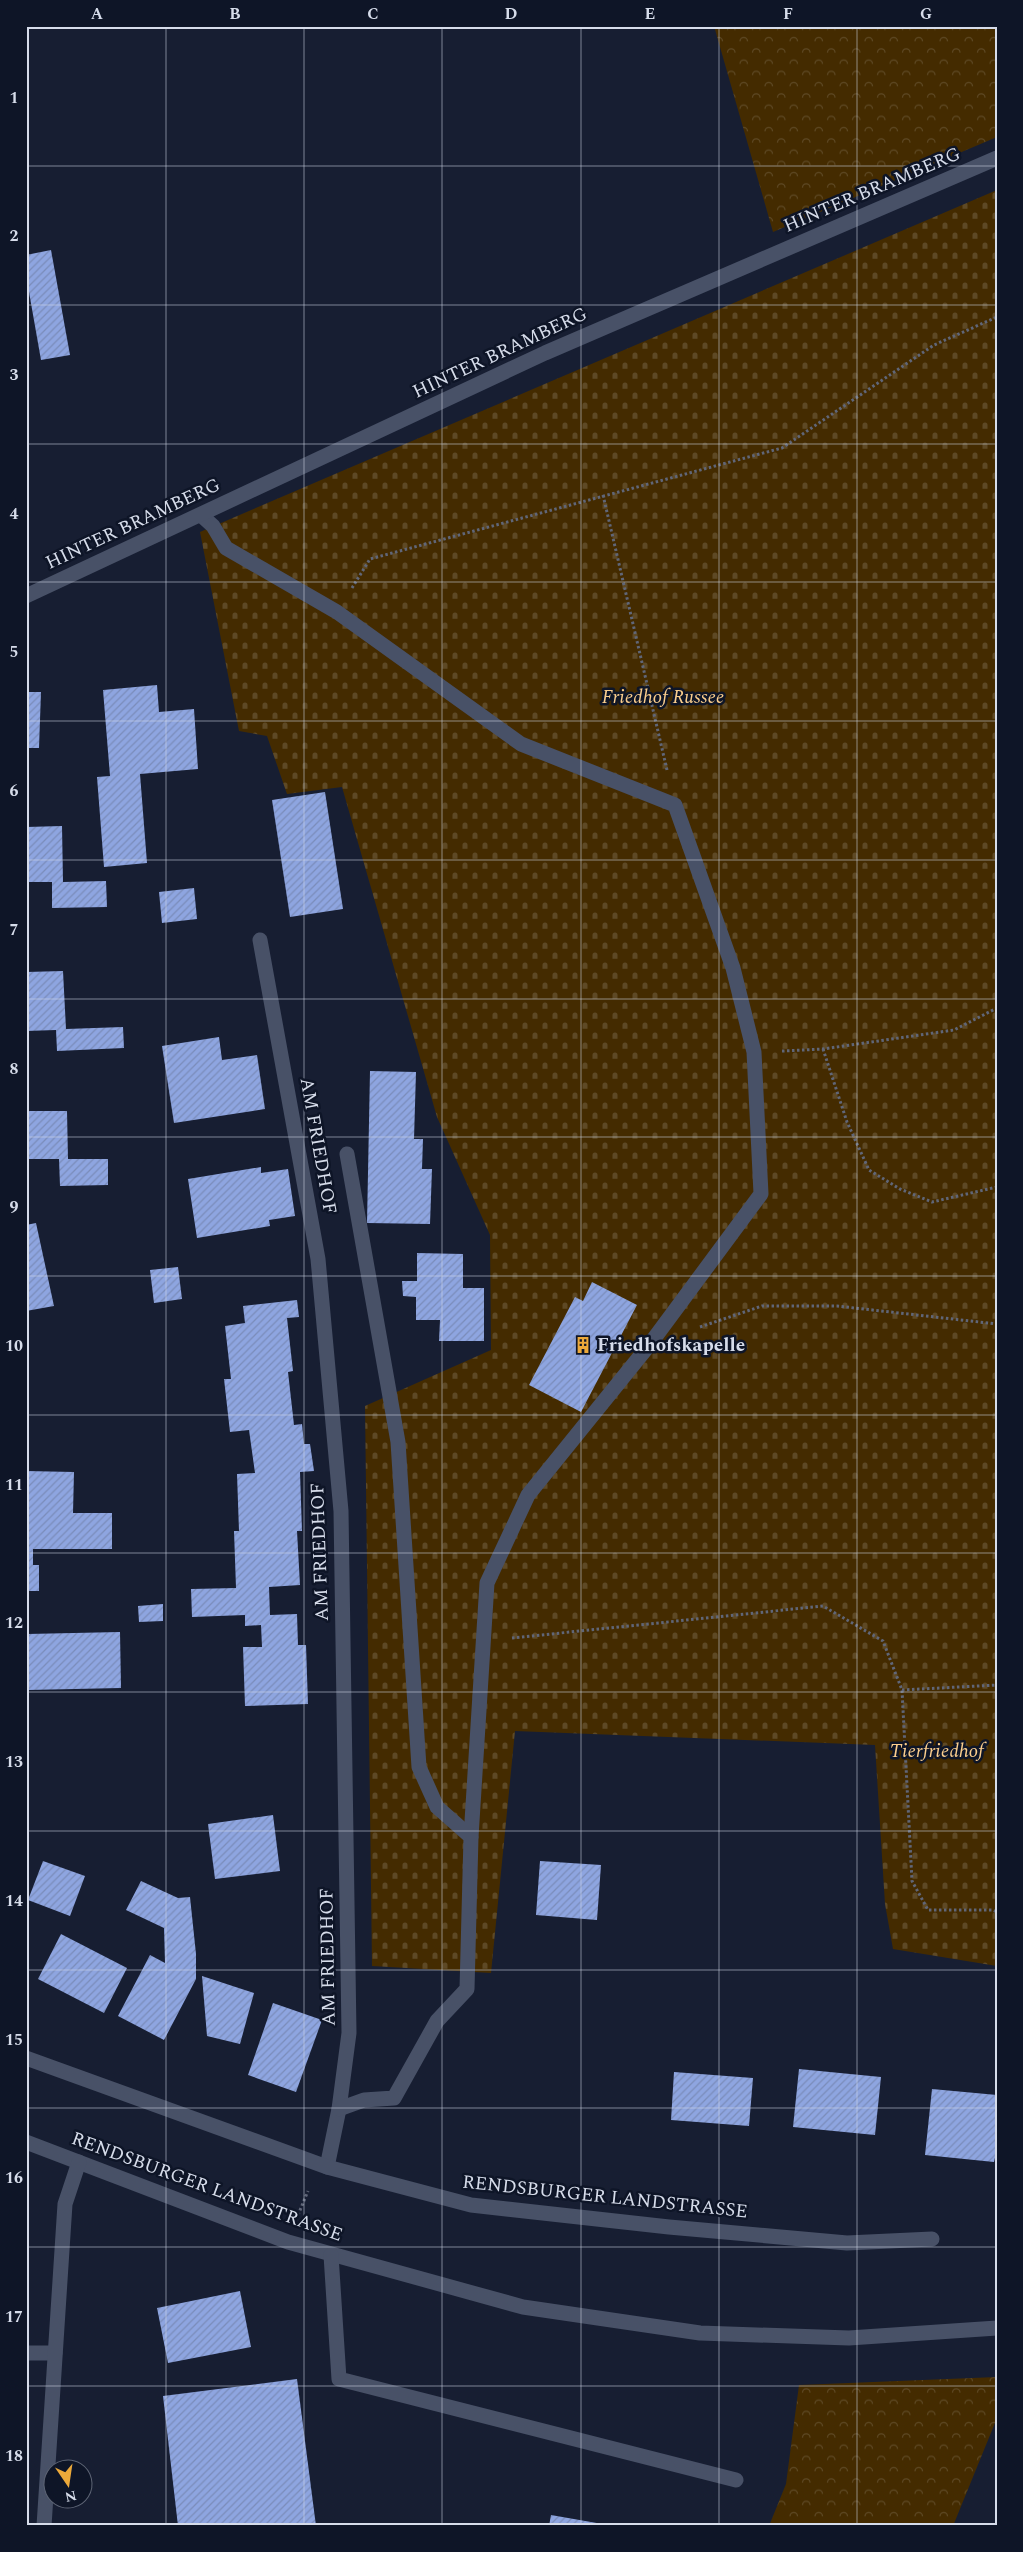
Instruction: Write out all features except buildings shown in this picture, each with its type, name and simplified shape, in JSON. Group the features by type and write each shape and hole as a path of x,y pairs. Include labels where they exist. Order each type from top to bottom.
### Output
{"street":[{"name":"HINTER BRAMBERG","path":"26,596 545,353 997,158"},
{"path":"201,515 213,526 226,548 337,612 521,744 675,805 733,968 754,1052 761,1194 650,1344 528,1495 487,1584 471,1837 467,1989 437,2021 394,2098 364,2100 339,2110"},
{"name":"AM FRIEDHOF","path":"260,940 318,1259 341,1511 349,2033 339,2110 323,2166"},
{"path":"347,1154 398,1442 419,1767 436,1808 471,1837"},
{"name":"RENDSBURGER LANDSTRASSE","path":"26,2058 323,2166 471,2205 669,2227 847,2243 932,2239"},
{"name":"RENDSBURGER LANDSTRASSE","path":"26,2142 288,2242 523,2307 700,2333 849,2338 938,2334 997,2328"},
{"path":"44,2526 65,2204 78,2162"},
{"path":"331,2255 339,2379 736,2480"},
{"path":"26,2353 55,2353"}],"path":[{"path":"337,612 370,559 782,448 934,345 997,317"},
{"path":"603,495 675,805"},
{"path":"754,1052 822,1049 954,1030 997,1008"},
{"path":"822,1049 847,1122 869,1170 900,1189 932,1202 997,1187"},
{"path":"696,1328 762,1306 837,1306 997,1324"},
{"path":"484,1640 823,1606 883,1641 902,1690 912,1881 928,1910 992,1910 997,1912"},
{"path":"902,1690 997,1685"},
{"path":"288,2242 323,2166"}],"green space":[{"path":"714,26 997,26 997,137 773,232"},
{"name":"Friedhof Russee","path":"997,190 997,1966 893,1949 885,1904 875,1745 515,1731 491,1973 372,1966 365,1406 491,1350 490,1235 437,1117 342,787 287,794 267,736 239,731 200,532"},
{"path":"997,2377 997,2418 953,2526 769,2526 786,2484 799,2385"}],"place":[{"name":"Friedhofskapelle","path":"583,1345"}],"park label":[{"name":"Tierfriedhof","path":"937,1751"}]}
